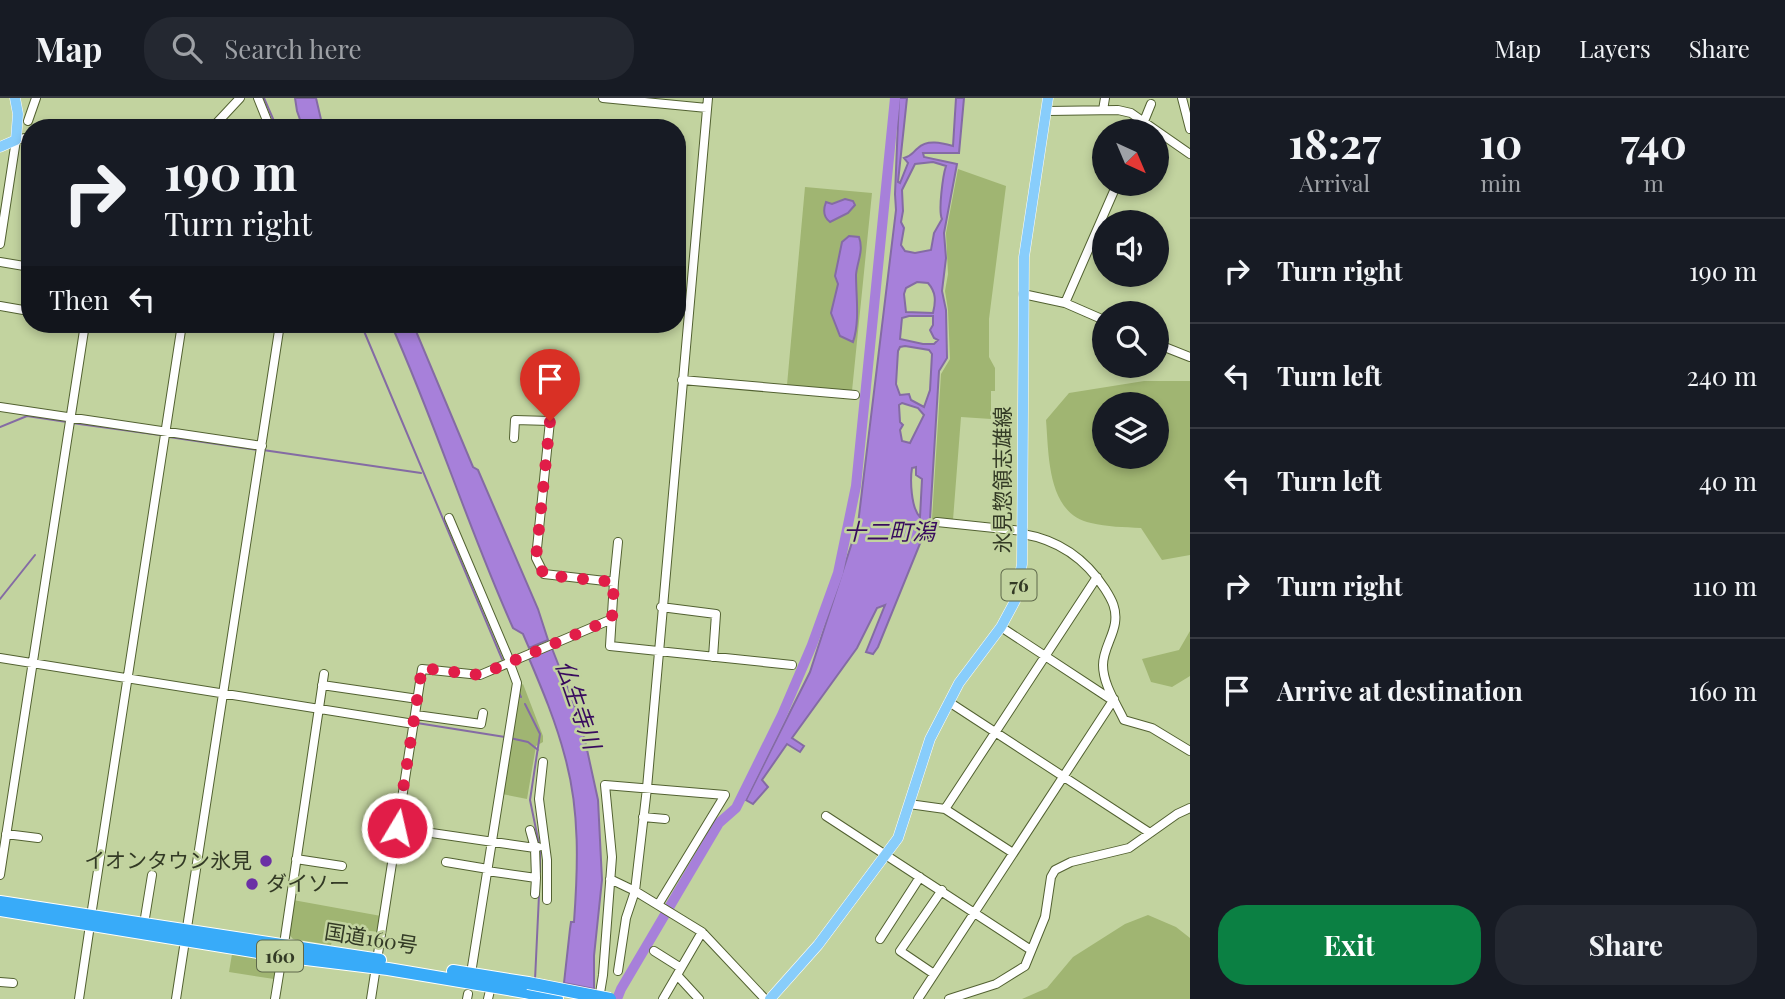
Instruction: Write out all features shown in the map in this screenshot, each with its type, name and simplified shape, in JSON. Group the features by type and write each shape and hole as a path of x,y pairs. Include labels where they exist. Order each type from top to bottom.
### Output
{"highway":[{"name":"国道160号","path":"0,902 90,920 610,999"},
{"name":"国道160号","path":"0,910 144,924 185,935"},
{"name":"国道160号","path":"377,964 490,993 526,987 557,999"}],"main road":[{"path":"0,147 16,140 18,114 15,98"},
{"name":"氷見惣領志雄線","path":"767,999 818,945 898,838 930,739 959,683 1001,627 1020,582 1023,532 1024,257 1048,98"}],"street":[{"path":"29,119 36,98"},
{"path":"220,119 240,98"},
{"path":"258,98 266,119"},
{"path":"603,98 707,103 646,788 635,891 626,918 618,971"},
{"path":"1103,110 1105,98"},
{"path":"1182,98 1190,129"},
{"path":"1145,119 1151,104"},
{"path":"1048,111 1103,110 1131,113 1140,119"},
{"path":"0,244 16,140 21,139"},
{"path":"1169,139 1190,154"},
{"path":"1190,148 1190,154"},
{"path":"1065,303 1113,196"},
{"path":"0,262 21,266"},
{"path":"1023,294 1065,303 1092,315"},
{"path":"0,306 21,310"},
{"path":"0,875 84,333"},
{"path":"79,999 180,333"},
{"path":"176,999 279,333"},
{"path":"1169,349 1190,357"},
{"path":"682,380 855,395"},
{"path":"0,407 262,446"},
{"path":"514,438 515,420 550,421 536,558 544,575 614,582"},
{"path":"449,518 517,682 472,967"},
{"path":"937,522 1038,536 1085,562 1114,604 1115,623 1103,665 1113,699 1125,720 1152,728 1190,751"},
{"path":"618,542 610,646 793,665"},
{"path":"945,808 1097,577"},
{"path":"662,607 716,614 713,657"},
{"path":"371,999 422,668 480,675 612,619"},
{"path":"1001,627 1113,699"},
{"path":"0,659 318,710 481,724 483,713"},
{"path":"275,999 324,674"},
{"path":"322,685 418,699"},
{"path":"918,999 1113,699"},
{"path":"949,702 1150,833"},
{"path":"543,762 538,799 546,846 547,900"},
{"path":"599,999 610,879 610,821 605,785 725,794 658,905"},
{"path":"909,804 945,808 1013,853"},
{"path":"949,999 1009,978 1024,966 1045,917 1051,877 1055,870 1071,862 1129,848 1177,814 1190,808"},
{"path":"826,816 1031,950"},
{"path":"643,817 665,819"},
{"path":"397,828 535,848 546,846"},
{"path":"530,831 535,848 535,894"},
{"path":"6,834 38,838"},
{"path":"296,859 342,866"},
{"path":"446,862 536,878"},
{"path":"144,924 152,875"},
{"path":"880,939 920,877"},
{"path":"610,879 702,932 767,999"},
{"path":"934,974 900,951 942,890"},
{"path":"663,999 702,932"},
{"path":"654,951 679,972 699,999"},
{"path":"0,982 13,983"}],"green space":[{"path":"958,169 1006,186 989,319 989,357 995,368 995,391 991,391 991,419 961,417 953,520 932,519 941,374 950,359 945,291 948,274 946,233"},
{"path":"805,187 872,193 852,391 787,385"},
{"path":"1144,381 1190,381 1190,555 1162,560 1141,528 1091,523 1066,508 1053,481 1046,420 1069,393"},
{"path":"1190,631 1190,676 1172,687 1151,682 1142,659 1179,650"},
{"path":"523,684 543,736 543,742 536,746 527,799 502,794 518,687"},
{"path":"293,900 381,916 379,932 336,927 331,945 293,939 288,933"},
{"path":"1148,915 1176,927 1190,938 1190,999 1022,999 1047,988 1073,957 1125,924"},
{"path":"232,954 272,960 276,966 274,979 229,972"}],"water":[{"path":"295,98 316,98 321,119 300,119"},
{"name":"十二町潟","path":"899,98 907,98 900,183 908,163 904,158 922,145 935,142 953,146 956,98 964,98 959,153 923,153 924,157 957,164 944,233 946,258 942,291 946,310 947,358 939,371 930,519 878,647 873,654 866,652 885,605 877,608 857,648 792,738 804,746 800,752 787,744 762,780 768,787 753,804 746,800 810,672 858,524 896,210","holes":["933,162 946,166 942,185 942,219 934,233 931,250 915,253 905,251 901,245 904,228 901,222 902,190 915,164","917,282 928,283 935,297 933,313 906,312 906,288","933,316 930,330 938,340 934,344 900,339 902,318","900,347 929,350 932,354 930,390 924,407 911,400 909,394 900,395 896,384","902,403 918,408 924,415 910,443 902,441 900,430 903,425 900,422 899,405","916,467 916,475 922,479 920,517 913,501 912,468"]},
{"path":"845,199 853,201 855,205 848,213 830,222 824,213 826,202 832,204"},
{"path":"849,236 859,237 861,247 856,275 857,317 853,342 840,336 831,313 838,284 835,276 842,242"},
{"path":"395,333 417,333 473,467 478,470 538,609 548,640 529,648 523,634 513,628"},
{"path":"551,646 581,722 598,800 602,880 594,956 594,989 564,983 571,922 574,922 577,839 573,798 557,731 528,656"}],"waterway":[{"path":"264,98 273,119"},
{"name":"十二町潟","path":"617,999 719,823 736,808 782,715 812,645 838,573 856,486 895,98"},
{"path":"365,333 502,659"},
{"path":"0,427 27,416 67,422"},
{"path":"72,423 160,435"},
{"path":"169,437 257,450"},
{"path":"263,450 421,473"},
{"path":"0,599 35,555"},
{"path":"519,693 521,697"},
{"path":"525,704 540,734 530,800 539,844"},
{"path":"417,723 505,737"},
{"path":"510,738 528,742 538,750"},
{"path":"540,850 540,872"},
{"path":"535,980 539,895"}],"place":[{"name":"イオンタウン氷見","path":"266,861"},
{"name":"ダイソー","path":"252,884"}],"route":[{"path":"397,828 422,668 480,675 612,619 614,582 544,575 536,558 550,421"}],"water label":[{"name":"仏生寺川","path":"578,705"}]}
